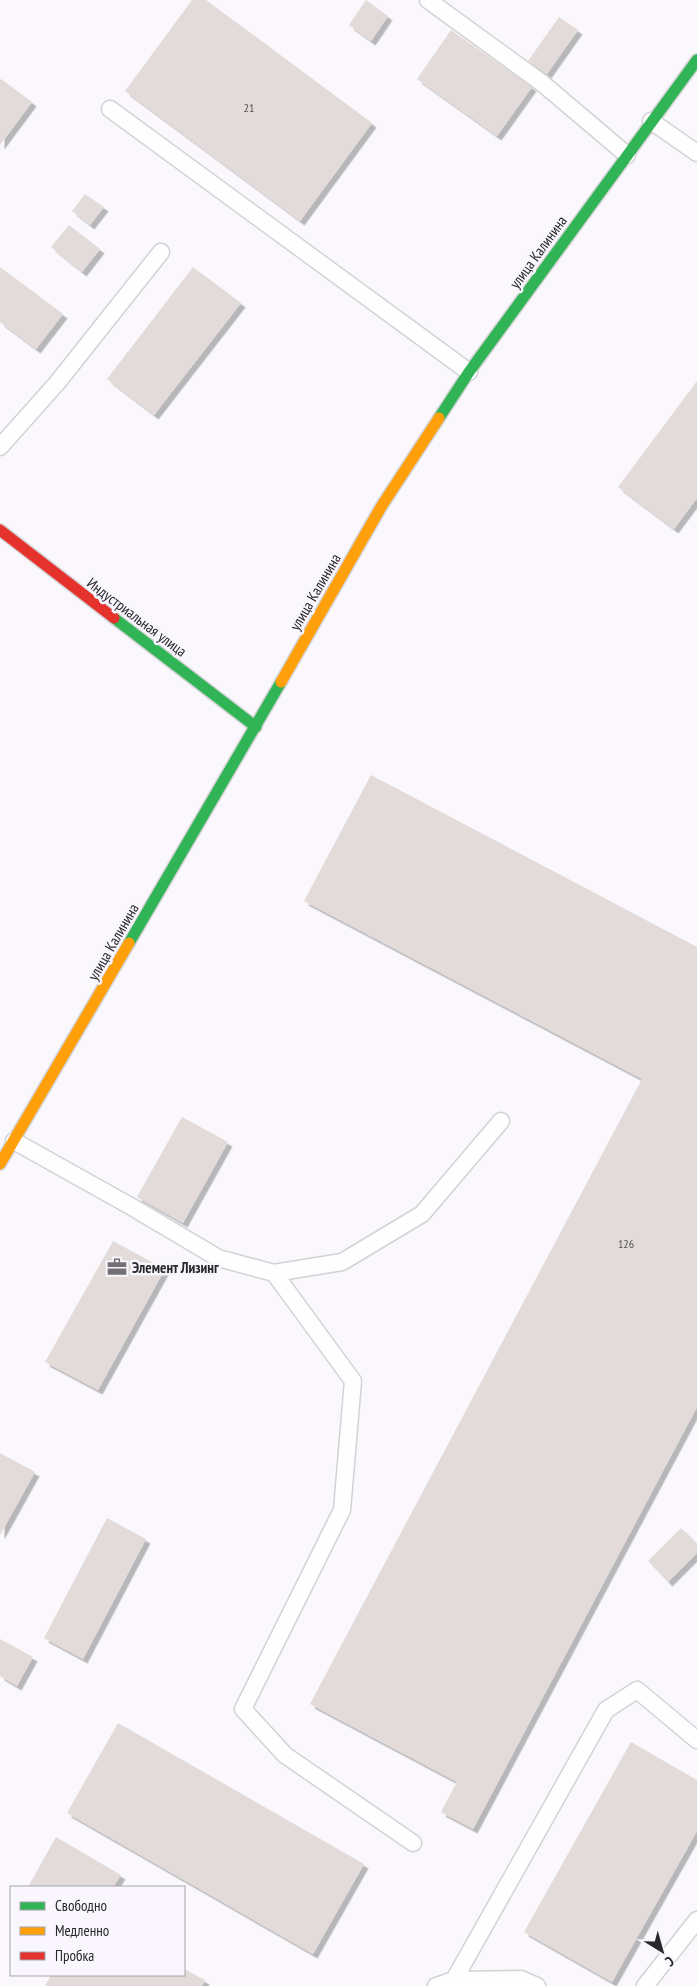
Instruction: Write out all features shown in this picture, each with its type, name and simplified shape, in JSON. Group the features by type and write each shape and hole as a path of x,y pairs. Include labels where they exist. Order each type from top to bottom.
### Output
{"main road":[{"name":"улица Калинина","path":"0,1164 256,727 381,507 469,372 697,60"},
{"name":"Индустриальная улица","path":"0,530 256,727"}],"lane":[{"path":"428,0 542,84 626,155"},
{"path":"110,109 469,372"},
{"path":"651,121 697,153"},
{"path":"0,447 57,382 161,252"},
{"path":"14,1141 218,1258 274,1272 342,1262 422,1214 502,1121"},
{"path":"274,1272 353,1380 342,1510 243,1709 285,1755 413,1843"},
{"path":"454,1980 606,1710 637,1690 697,1740"},
{"path":"646,1986 697,1920"},
{"path":"436,1986 454,1980 521,1978 536,1986"}],"building":[{"path":"192,0 206,0 372,123 300,221 125,91"},
{"path":"366,0 388,16 371,41 349,25"},
{"path":"559,17 578,30 547,74 528,61"},
{"path":"451,30 532,87 497,136 417,79"},
{"path":"0,80 32,102 0,145"},
{"path":"85,194 104,207 90,225 72,211"},
{"path":"69,225 100,249 82,272 51,247"},
{"path":"0,267 63,314 36,349 0,322"},
{"path":"193,267 241,303 154,415 107,379"},
{"path":"697,381 697,498 674,529 618,487"},
{"path":"371,775 697,947 697,1407 473,1829 441,1812 457,1782 310,1704 642,1079 304,901"},
{"path":"182,1117 228,1142 183,1223 137,1197"},
{"path":"113,1241 165,1269 98,1390 45,1362"},
{"path":"0,1453 35,1472 0,1535"},
{"path":"107,1518 146,1539 83,1659 44,1638"},
{"path":"681,1528 697,1544 697,1553 668,1582 648,1561"},
{"path":"0,1639 33,1657 17,1686 0,1676"},
{"path":"118,1723 364,1864 313,1954 67,1813"},
{"path":"631,1742 697,1780 697,1831 612,1982 524,1932"},
{"path":"56,1837 121,1875 114,1886 29,1886"},
{"path":"185,1970 205,1980 202,1986 45,1986 50,1976 185,1976"}],"traffic: fast":[{"path":"439,418 469,372 697,60"},
{"path":"114,618 256,727"},
{"path":"129,943 281,682"}],"traffic: slow":[{"path":"281,682 381,507 439,418"},
{"path":"0,1164 129,943"}],"traffic: jam":[{"path":"0,530 114,618"}],"place":[{"name":"Элемент Лизинг","path":"117,1267"}]}
